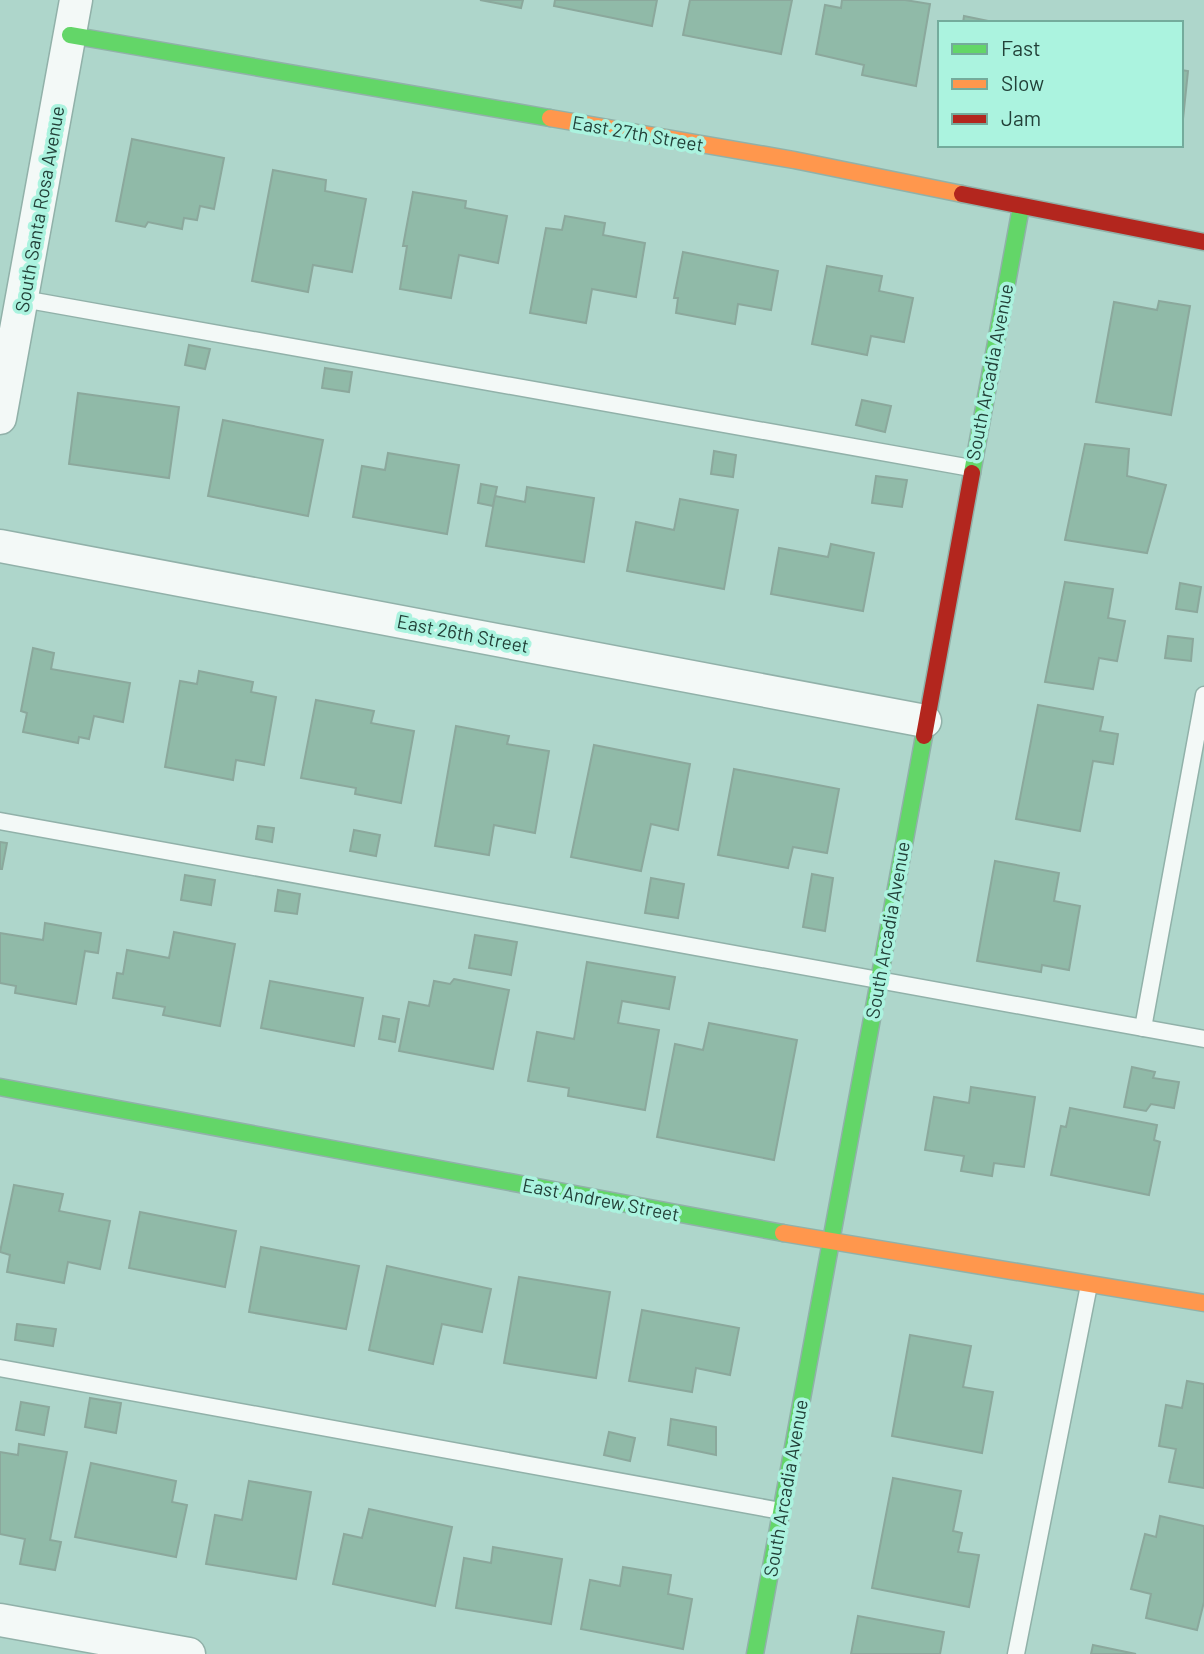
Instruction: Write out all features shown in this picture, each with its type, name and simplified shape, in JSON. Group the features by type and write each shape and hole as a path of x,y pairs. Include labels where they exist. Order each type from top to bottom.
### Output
{"street":[{"name":"South Santa Rosa Avenue","path":"0,418 76,0"},
{"name":"East 27th Street","path":"70,36 794,160 1204,242"},
{"name":"South Arcadia Avenue","path":"755,1654 1021,207"},
{"name":"East 26th Street","path":"0,546 925,721"},
{"name":"East Andrew Street","path":"0,1087 830,1242 1204,1303"},
{"path":"0,1620 189,1654"}],"lane":[{"path":"23,299 971,468"},
{"path":"1143,1028 1204,695"},
{"path":"0,821 1204,1039"},
{"path":"1016,1654 1089,1285"},
{"path":"0,1368 781,1511"}],"building":[{"path":"480,0 523,0 521,8"},
{"path":"555,0 657,0 652,26 554,6"},
{"path":"690,0 792,0 781,54 683,35"},
{"path":"842,0 905,0 930,4 916,86 862,75 864,65 816,54 825,5 841,8"},
{"path":"964,16 988,21 963,21"},
{"path":"1183,70 1188,71 1183,119"},
{"path":"132,139 224,158 214,209 200,206 197,220 184,218 182,229 148,222 145,227 116,221"},
{"path":"273,170 326,180 325,191 366,199 352,272 313,265 308,292 252,281"},
{"path":"413,192 466,201 465,208 507,216 498,263 459,255 451,298 400,289 407,246 403,246"},
{"path":"565,216 605,223 603,235 645,243 636,297 592,289 586,323 530,313 546,228 562,230"},
{"path":"683,252 778,271 771,310 738,304 735,324 676,313 678,298 674,298"},
{"path":"827,266 882,276 879,291 913,298 904,342 871,336 867,355 812,344"},
{"path":"1159,301 1190,306 1171,415 1096,402 1114,302 1157,310"},
{"path":"189,345 210,349 205,369 185,365"},
{"path":"325,368 352,372 349,392 322,388"},
{"path":"78,393 179,407 169,478 69,464"},
{"path":"862,400 891,406 885,432 856,425"},
{"path":"223,420 323,440 308,516 208,496"},
{"path":"1085,444 1129,449 1127,476 1166,485 1147,553 1065,540"},
{"path":"714,451 736,455 733,477 711,474"},
{"path":"388,453 459,465 447,534 353,517 362,466 385,470"},
{"path":"876,476 907,480 902,507 872,503"},
{"path":"481,484 497,487 493,506 478,503"},
{"path":"527,487 594,498 584,562 486,546 495,496 525,502"},
{"path":"680,499 738,510 724,589 627,571 636,522 674,530"},
{"path":"831,544 874,553 863,611 771,594 779,548 828,557"},
{"path":"1065,582 1113,589 1108,618 1125,621 1117,661 1099,658 1093,689 1045,682"},
{"path":"1180,583 1201,587 1197,612 1176,609"},
{"path":"1168,636 1193,639 1191,661 1165,658"},
{"path":"33,648 54,653 51,669 130,683 123,722 94,716 89,739 79,737 78,743 23,732 27,713 21,711"},
{"path":"199,671 253,682 251,692 276,697 264,765 236,760 233,780 165,767 180,681 197,684"},
{"path":"316,700 374,711 371,723 414,731 401,803 355,794 356,788 301,778"},
{"path":"1038,705 1103,717 1100,731 1118,734 1113,764 1093,761 1080,831 1016,819"},
{"path":"456,726 509,736 507,744 549,751 535,833 494,825 489,855 435,846"},
{"path":"594,745 690,764 678,830 651,824 641,871 571,857"},
{"path":"734,769 839,789 827,853 793,847 788,868 718,855"},
{"path":"258,826 274,828 272,842 256,839"},
{"path":"354,830 380,835 376,856 350,851"},
{"path":"0,842 7,843 2,869 0,869"},
{"path":"995,861 1059,873 1054,901 1080,906 1069,970 1042,965 1041,972 977,961"},
{"path":"812,874 833,878 825,931 803,927"},
{"path":"185,875 215,880 211,905 181,900"},
{"path":"651,878 684,884 678,918 645,913"},
{"path":"278,890 300,894 297,914 275,911"},
{"path":"45,923 101,933 98,953 85,951 76,1004 15,993 16,986 0,983 0,933 43,940"},
{"path":"174,932 235,944 220,1026 163,1015 165,1007 113,998 117,973 123,974 127,950 169,958"},
{"path":"475,935 517,942 511,975 469,968"},
{"path":"587,962 675,977 669,1009 622,1001 618,1023 659,1030 645,1110 568,1096 569,1088 528,1081 537,1032 574,1039"},
{"path":"454,979 509,990 493,1069 399,1051 409,1002 429,1006 434,981 450,984"},
{"path":"270,981 363,998 354,1046 261,1028"},
{"path":"383,1016 399,1019 395,1042 379,1039"},
{"path":"709,1023 797,1040 774,1160 657,1137 675,1044 703,1050"},
{"path":"1132,1067 1155,1072 1153,1078 1179,1082 1174,1108 1151,1104 1146,1111 1124,1107"},
{"path":"971,1087 1035,1097 1024,1167 994,1163 992,1176 961,1171 964,1156 925,1150 934,1097 969,1103"},
{"path":"1070,1108 1157,1125 1154,1140 1160,1142 1149,1195 1051,1175 1061,1126 1066,1127"},
{"path":"14,1185 63,1194 59,1211 110,1221 100,1269 68,1262 64,1283 7,1272 10,1255 0,1252"},
{"path":"140,1212 236,1231 225,1287 129,1268"},
{"path":"261,1247 359,1266 346,1329 249,1312"},
{"path":"387,1266 491,1289 482,1332 442,1324 433,1364 369,1350"},
{"path":"519,1277 610,1292 596,1378 504,1363"},
{"path":"642,1310 739,1328 730,1375 696,1368 692,1392 629,1381"},
{"path":"17,1324 56,1329 53,1346 15,1340"},
{"path":"910,1335 971,1346 963,1387 993,1392 982,1453 892,1436"},
{"path":"1187,1381 1204,1384 1204,1488 1169,1482 1176,1449 1159,1446 1166,1405 1182,1408"},
{"path":"90,1398 121,1403 116,1433 85,1427"},
{"path":"21,1402 49,1407 44,1435 16,1430"},
{"path":"671,1419 716,1427 716,1455 668,1445"},
{"path":"609,1432 635,1438 630,1461 604,1455"},
{"path":"19,1444 67,1452 50,1540 61,1542 55,1570 20,1564 25,1539 0,1534 0,1452 18,1455"},
{"path":"91,1463 176,1481 172,1502 187,1505 176,1557 75,1537"},
{"path":"893,1478 961,1491 953,1531 962,1533 958,1552 979,1555 969,1607 872,1588"},
{"path":"249,1481 311,1492 296,1579 206,1564 215,1515 242,1520"},
{"path":"369,1509 452,1527 435,1606 333,1584 344,1534 362,1538"},
{"path":"1160,1516 1204,1526 1204,1602 1197,1630 1146,1618 1151,1594 1131,1589 1145,1534 1156,1537"},
{"path":"493,1547 562,1559 551,1624 456,1608 464,1558 491,1563"},
{"path":"623,1567 671,1575 668,1594 692,1599 683,1649 581,1629 590,1580 620,1586"},
{"path":"858,1616 944,1632 940,1654 851,1654"},
{"path":"1093,1645 1136,1654 1091,1654"}],"traffic: fast":[{"path":"70,35 550,118"},
{"path":"972,473 1021,207"},
{"path":"755,1654 924,736"},
{"path":"0,1087 783,1233"}],"traffic: slow":[{"path":"550,118 794,160 962,194"},
{"path":"783,1233 1204,1303"}],"traffic: jam":[{"path":"962,194 1204,242"},
{"path":"924,736 972,473"}]}
